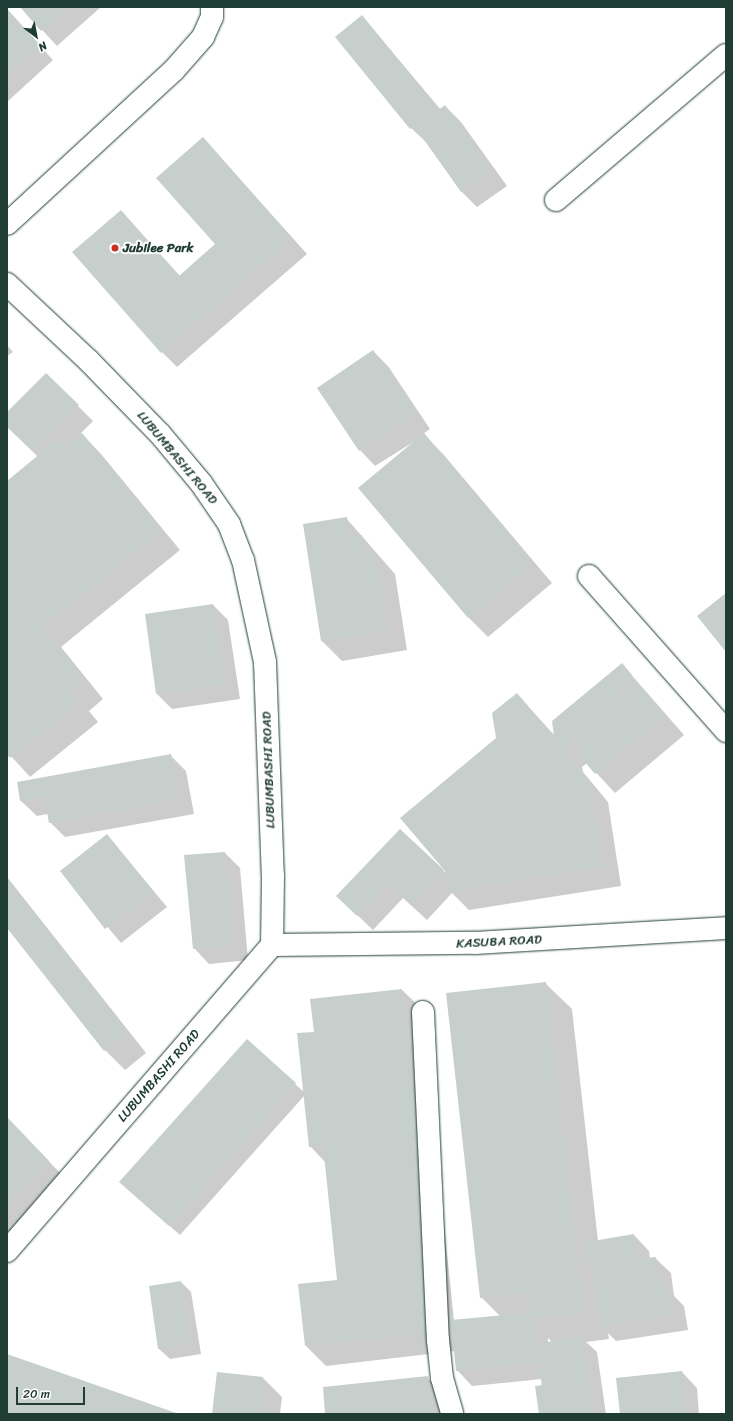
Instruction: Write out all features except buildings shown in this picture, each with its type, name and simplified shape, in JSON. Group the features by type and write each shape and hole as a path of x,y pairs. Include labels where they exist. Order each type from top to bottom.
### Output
{"street":[{"path":"7,224 174,70 203,37 212,17 212,7"},
{"path":"556,200 726,55"},
{"name":"LUBUMBASHI ROAD","path":"7,284 88,360 170,446 215,501 229,524 243,560 265,662 272,853 272,945 7,1251"},
{"path":"589,576 726,731"},
{"name":"KASUBA ROAD","path":"272,945 475,943 726,928"},
{"path":"423,1012 438,1340 442,1378 452,1414"}],"place":[{"name":"Jubilee Park","path":"115,248"}]}
